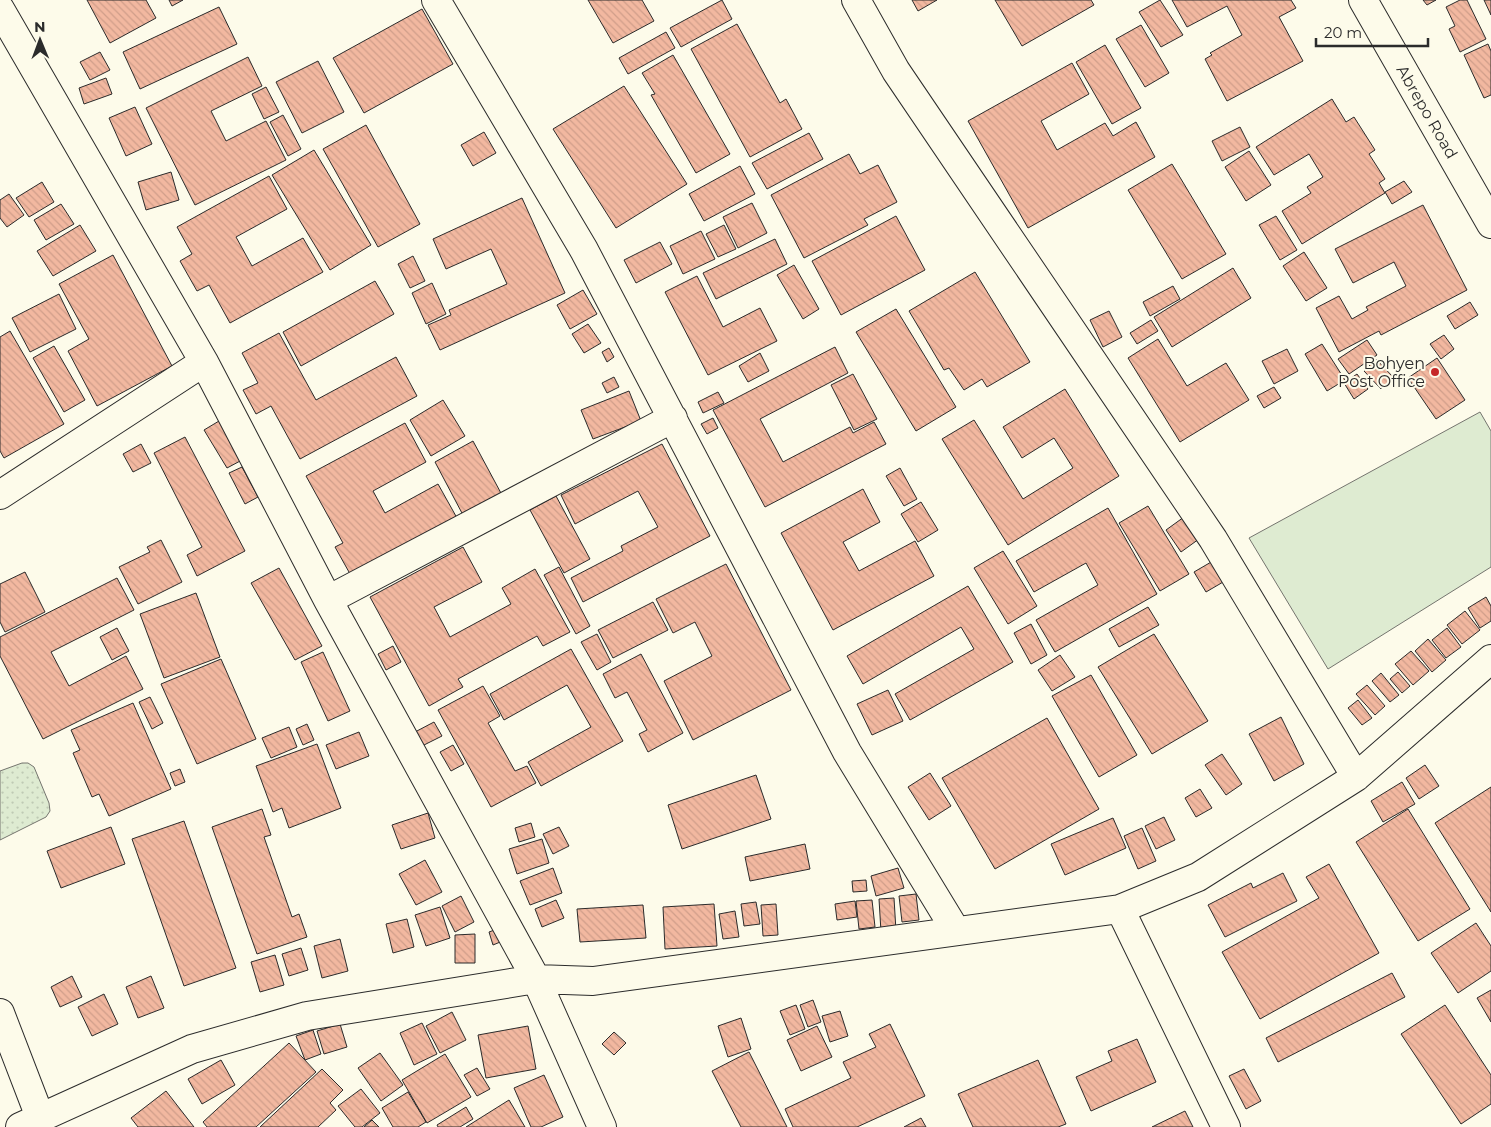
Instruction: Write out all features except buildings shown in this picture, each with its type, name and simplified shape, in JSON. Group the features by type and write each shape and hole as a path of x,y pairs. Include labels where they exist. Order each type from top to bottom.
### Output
{"street":[{"path":"436,0 584,250 847,752 956,931"},
{"path":"856,0 896,72 1212,539 1356,777"},
{"name":"Abrepo Road","path":"1363,0 1491,224"},
{"path":"0,9 204,362 328,600 536,979 602,1127"},
{"path":"0,495 204,362"},
{"path":"328,600 673,418"},
{"path":"0,1013 30,1122 192,1049 307,1016 536,979 593,981 1120,909 1198,877 1356,777 1491,659"},
{"path":"1120,909 1226,1127"}],"green space":[{"path":"1480,412 1491,431 1491,567 1328,669 1249,538"},
{"path":"22,763 28,763 34,767 49,803 50,811 46,817 0,840 0,771"}],"place":[{"name":"Bohyen Post Office","path":"1435,372"}]}
